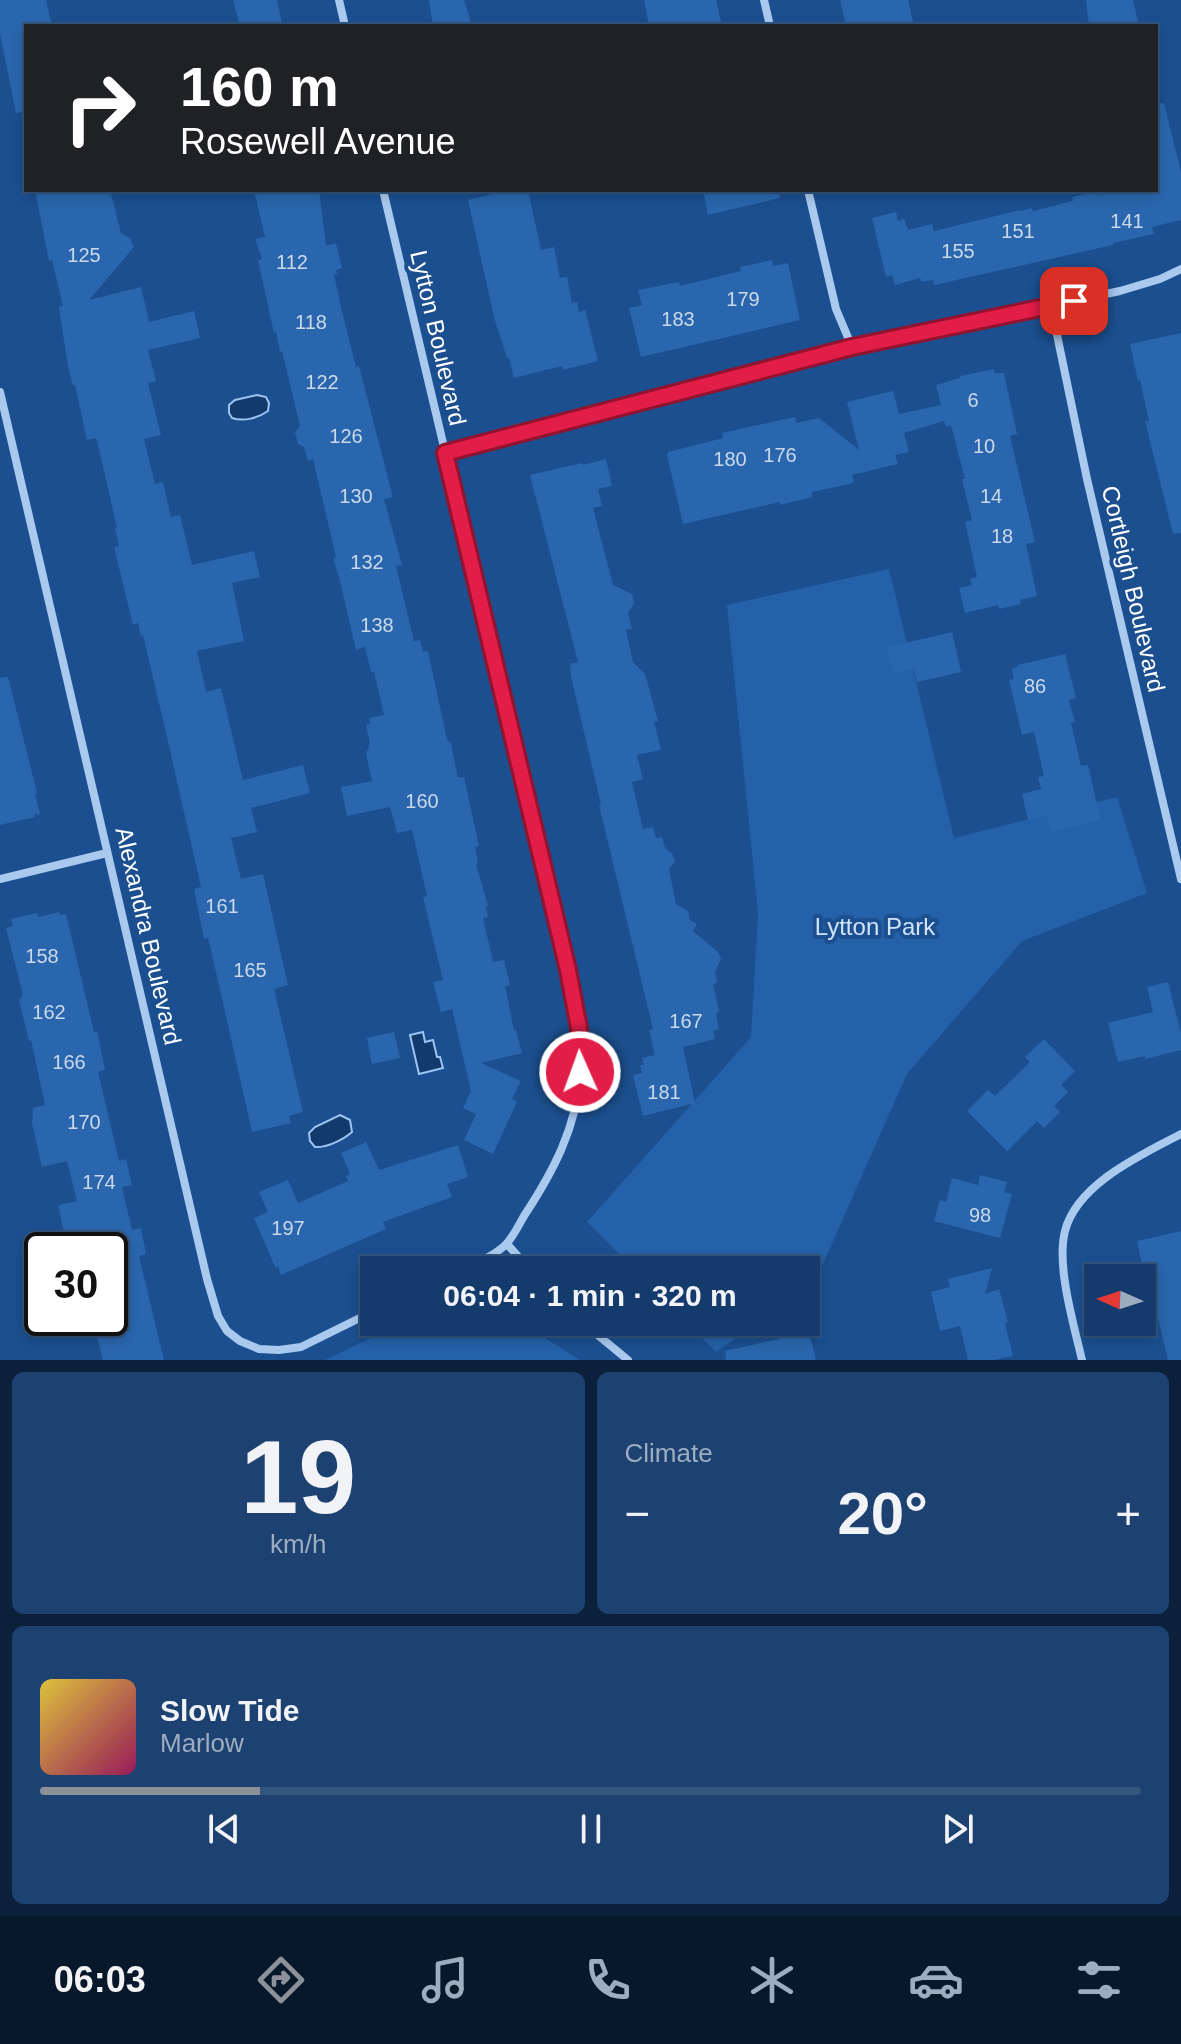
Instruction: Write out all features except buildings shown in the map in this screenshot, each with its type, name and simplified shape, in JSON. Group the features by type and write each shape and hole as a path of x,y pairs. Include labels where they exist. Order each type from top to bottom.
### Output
{"street":[{"path":"339,0 345,24"},
{"path":"764,0 770,24"},
{"name":"Lytton Boulevard","path":"383,192 568,970 579,1028 580,1072 575,1115 562,1151 507,1244"},
{"path":"808,192 836,309 852,347"},
{"path":"445,453 852,347 1120,291 1181,269"},
{"name":"Cortleigh Boulevard","path":"1051,306 1087,479 1181,879"},
{"name":"Alexandra Boulevard","path":"0,392 218,1316 227,1331 240,1341 259,1349 279,1350 301,1347 360,1318"},
{"path":"0,879 107,853"},
{"path":"1082,1360 1062,1252 1065,1231 1074,1210 1107,1177 1181,1134"},
{"path":"489,1256 507,1244 518,1256"},
{"path":"599,1336 628,1360"}],"green space":[{"name":"Lytton Park","path":"889,569 954,838 1117,797 1147,893 1022,941 907,1074 820,1270 820,1256 621,1256 587,1222 751,1037 758,914 727,605"},
{"path":"376,1336 541,1336 580,1360 325,1360"},
{"path":"700,1336 739,1336 716,1352"}],"shaded area":[{"path":"257,395 266,397 268,411 251,419 232,418 229,405 235,400"},
{"path":"423,1032 425,1042 433,1040 443,1068 419,1074 410,1035"},
{"path":"340,1115 350,1120 352,1132 334,1143 315,1147 309,1133"}],"route":[{"path":"580,1072 579,1028 568,970 445,453 852,347 1074,301"}]}
